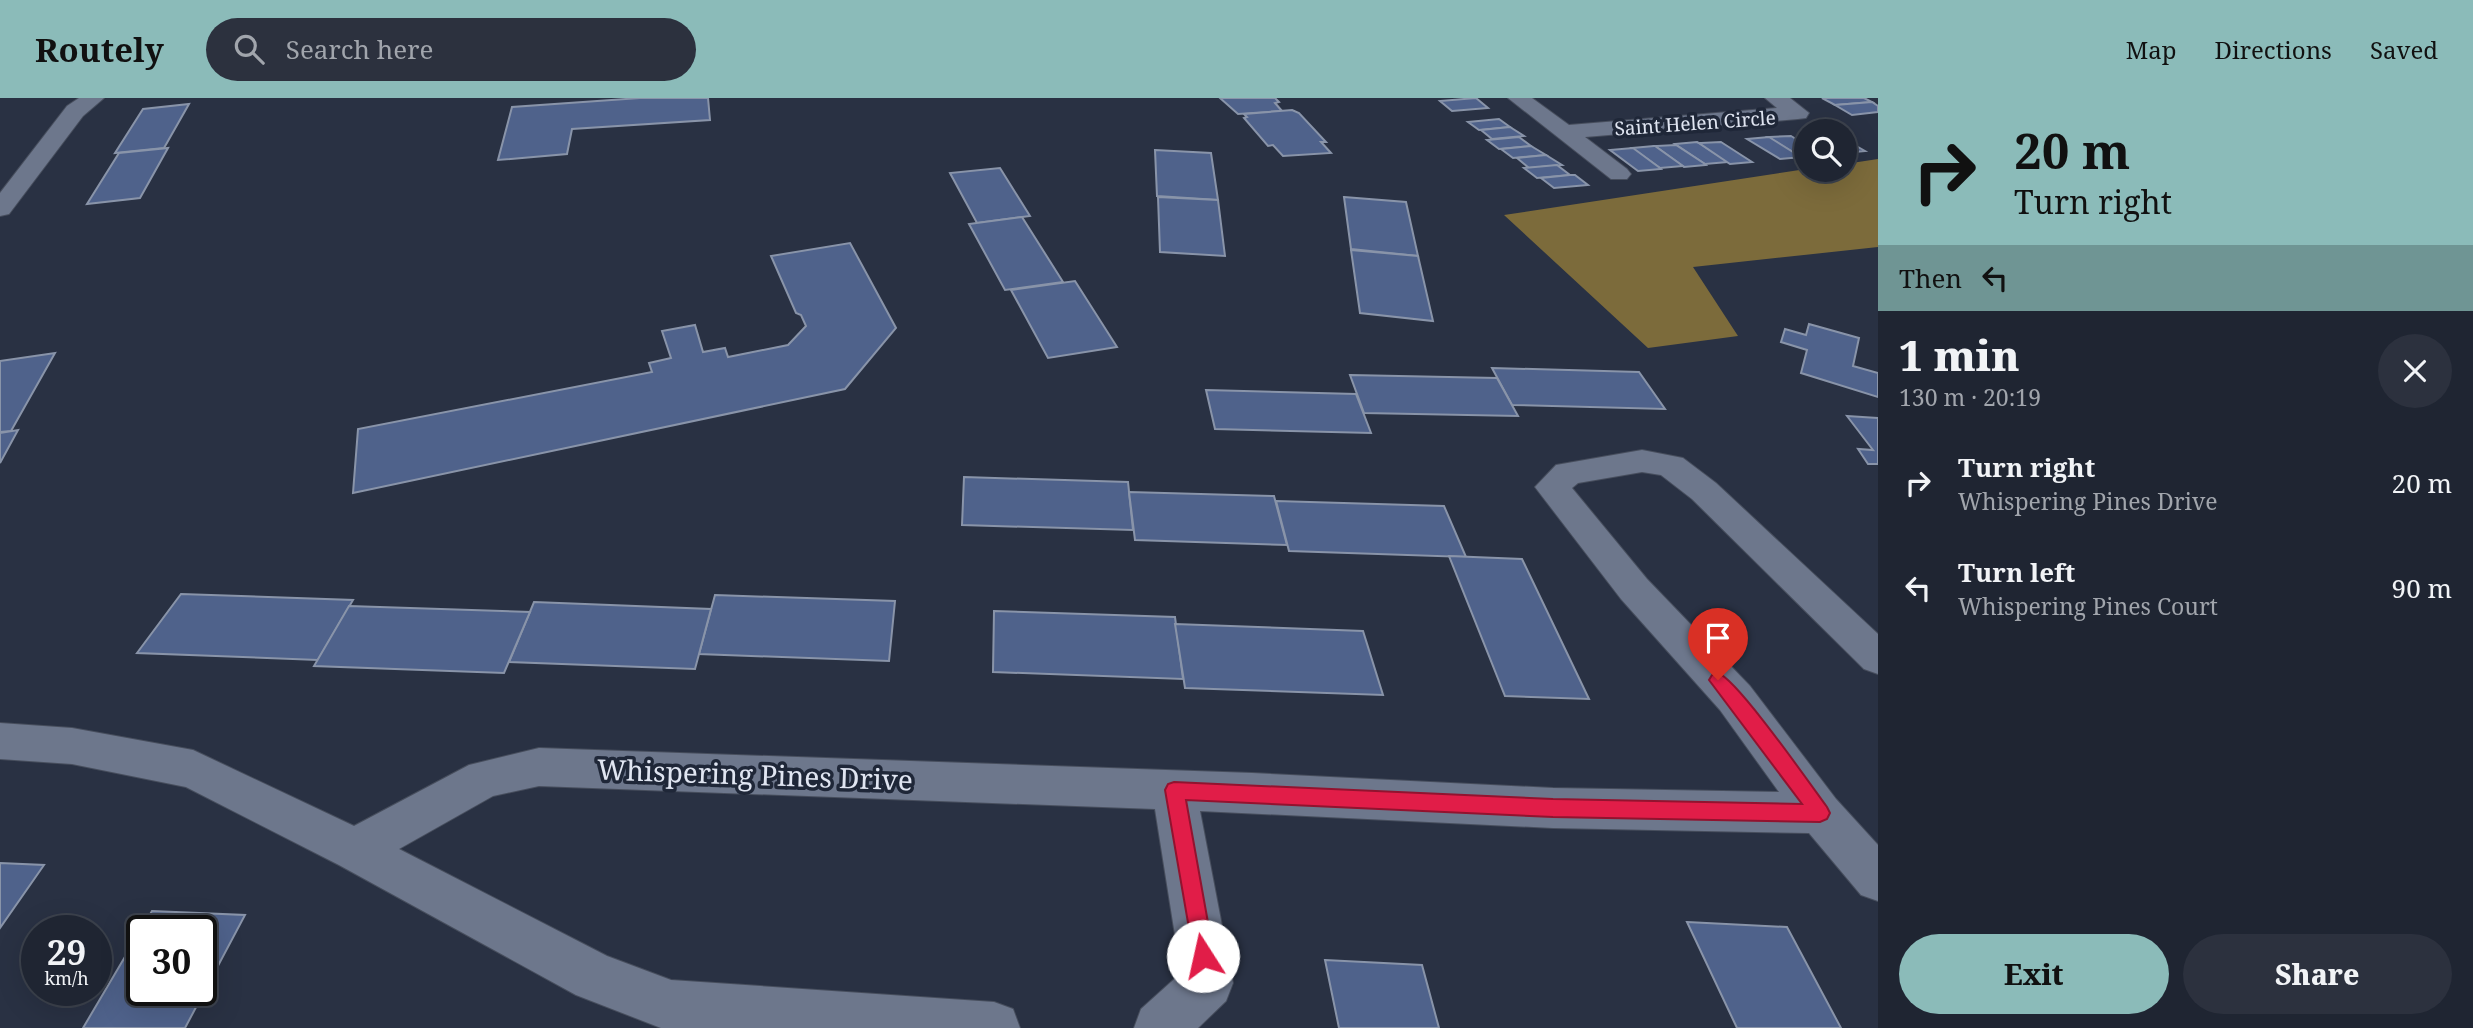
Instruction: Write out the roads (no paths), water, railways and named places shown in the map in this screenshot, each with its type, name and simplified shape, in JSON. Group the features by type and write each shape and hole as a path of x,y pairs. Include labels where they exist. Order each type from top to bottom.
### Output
{"street":[{"name":"Saint Helen Circle","path":"1519,98 1619,174"},
{"name":"Saint Helen Circle","path":"1566,132 1798,113 1776,98"},
{"path":"0,209 79,102"},
{"path":"1878,658 1704,491 1671,466 1642,461 1568,473 1552,487 1634,589 1735,698 1820,813 1878,879"},
{"path":"0,741 72,746 193,769 355,850 594,978 671,1006 994,1028"},
{"name":"Whispering Pines Drive","path":"355,850 485,779 539,767 1174,790 1553,808 1820,813"},
{"path":"1160,1028 1208,983 1174,790"}]}
